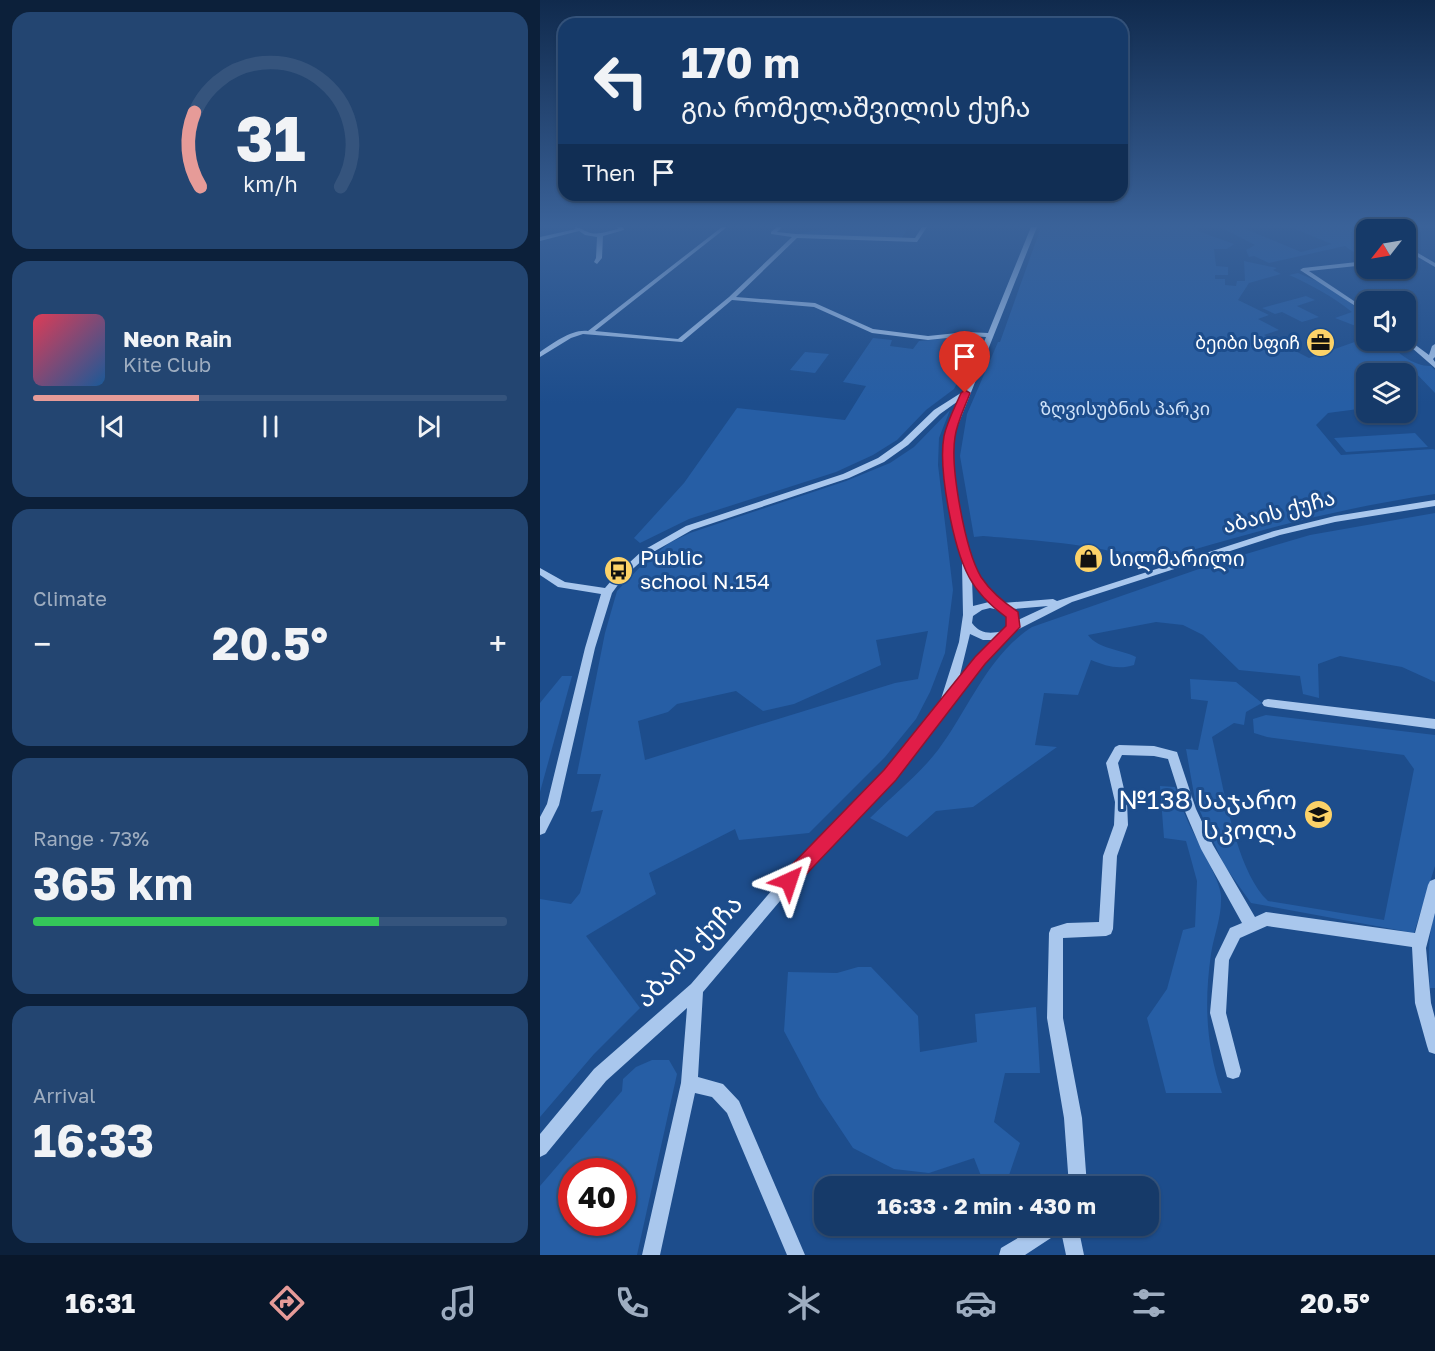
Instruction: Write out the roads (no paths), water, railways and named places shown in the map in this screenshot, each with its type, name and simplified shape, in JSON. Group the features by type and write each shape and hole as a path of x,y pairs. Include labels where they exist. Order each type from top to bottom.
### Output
{"street":[{"path":"590,332 650,286"},
{"path":"540,355 569,336 590,332 680,341 744,286"},
{"path":"1000,606 981,606 967,619 975,633 982,636 999,636 1010,630 1013,615 981,587 967,561 948,465 950,435 965,393 1011,286"},
{"path":"1327,286 1356,304"},
{"path":"731,298 815,305 872,331 928,338 967,334 991,335"},
{"path":"1429,359 1434,354 1435,346"},
{"path":"1416,348 1435,366"},
{"path":"540,829 553,805 590,648 607,592 645,553 689,528 846,476 881,460 905,443 937,412 965,393"},
{"name":"აბაის ქუჩა","path":"1000,606 1028,606 1068,600 1277,533 1335,519 1435,503"},
{"name":"აბაის ქუჩა","path":"944,707 964,642 967,619 967,561"},
{"path":"540,571 562,585 607,592"},
{"name":"აბაის ქუჩა","path":"540,1148 600,1075 696,989 803,864 890,775 980,661 1010,630 1068,600"},
{"path":"1268,703 1435,724"},
{"path":"1077,1176 1073,1118 1055,1018 1056,933 1067,930 1106,929 1110,856 1121,825 1121,802 1112,763 1119,750 1173,754 1190,809 1208,849 1251,924"},
{"path":"1435,885 1420,941 1423,1003 1435,1046"},
{"path":"1233,1071 1218,1013 1222,959 1235,933 1266,919 1286,920 1420,941"},
{"path":"651,1255 689,1083 696,989"},
{"path":"689,1083 717,1090 733,1107 796,1255"},
{"path":"1008,1255 1038,1236"},
{"path":"1071,1236 1075,1255"}],"place":[{"name":"ბეიბი სფიჩ","path":"1321,343"},
{"name":"სილმარილი","path":"1088,559"},
{"name":"Public school N.154","path":"619,570"},
{"name":"№138 საჯარო სკოლა","path":"1318,815"}],"park label":[{"name":"ზღვისუბნის პარკი","path":"1125,409"}]}
